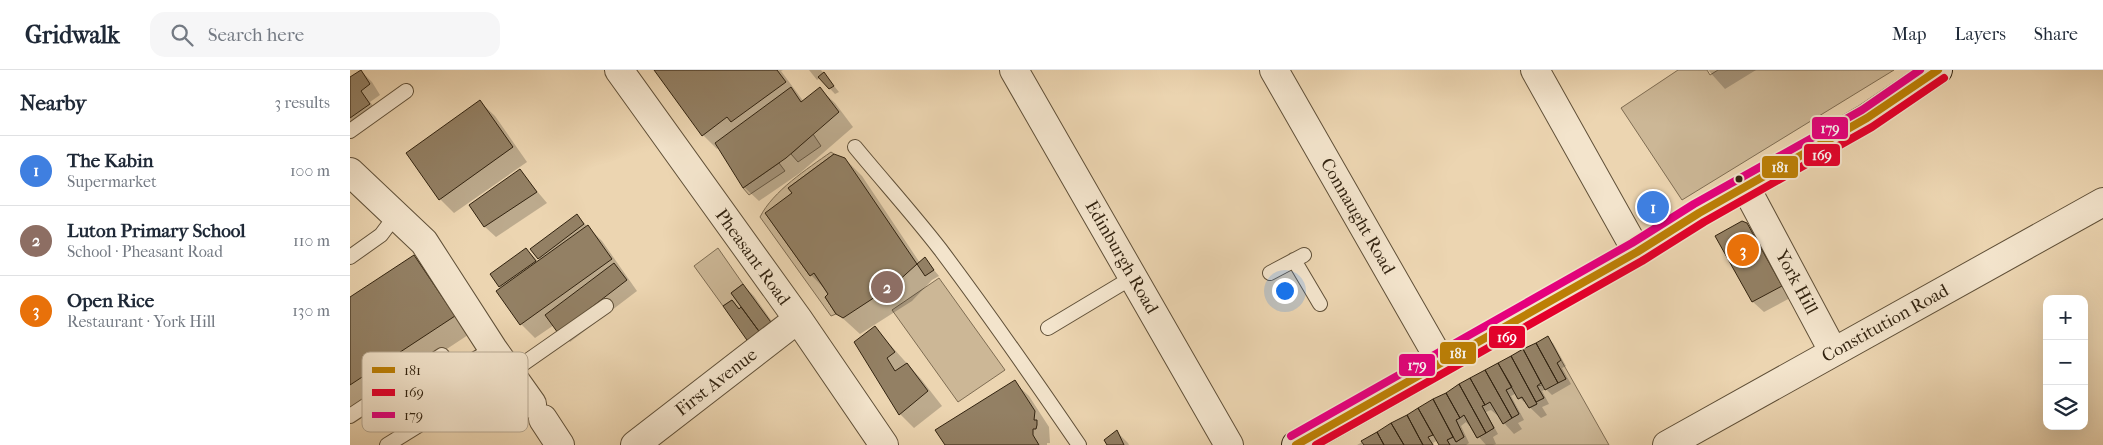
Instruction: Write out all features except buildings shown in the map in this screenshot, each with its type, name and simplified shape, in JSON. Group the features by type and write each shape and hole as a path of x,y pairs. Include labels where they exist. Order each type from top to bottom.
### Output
{"street":[{"name":"Pheasant Road","path":"619,70 798,319 884,445"},
{"name":"Edinburgh Road","path":"1014,70 1229,445"},
{"name":"Connaught Road","path":"1274,70 1441,362"},
{"path":"1535,70 1637,252"},
{"path":"1296,445 1637,252 1699,213 1867,118 1938,70"},
{"path":"350,172 424,242 495,352"},
{"name":"York Hill","path":"1746,188 1833,351"},
{"name":"Constitution Road","path":"1667,445 2103,202"},
{"name":"First Avenue","path":"635,445 798,319"},
{"path":"528,399 560,445"}],"lane":[{"path":"350,131 406,91"},
{"path":"855,146 938,247 1046,395 1079,445"},
{"path":"350,257 380,234 396,214"},
{"path":"1270,274 1299,258 1320,304"},
{"path":"1048,328 1133,278"},
{"path":"528,361 606,306"},
{"path":"488,352 493,349"},
{"path":"350,416 362,408"},
{"path":"387,445 408,432"}],"shaded area":[{"path":"1678,70 1707,70 1710,75 1718,70 1894,70 1682,200 1621,108"},
{"path":"813,134 821,146 798,162 791,154"},
{"path":"831,152 834,154 788,188 792,193 766,214 810,276 814,273 828,294 825,297 836,314 831,316 760,217 773,198 782,189"},
{"path":"779,163 785,171 749,195 743,188"},
{"path":"718,248 743,284 731,293 741,307 739,309 732,300 723,306 694,266"},
{"path":"939,278 1005,370 958,402 892,310"},
{"path":"1561,360 1609,445 1450,445 1447,440 1453,437 1456,442 1464,437 1456,420 1464,415 1477,438 1494,428 1482,406 1490,402 1503,423 1519,414 1506,390 1512,387 1518,399 1522,397 1529,408 1537,404 1536,402 1544,398 1537,386 1566,379 1557,363"}],"transit line":[{"name":"179","path":"1291,436 1632,243 1694,204 1862,110 1920,70"},
{"name":"181","path":"1296,445 1637,252 1699,213 1867,118 1938,70"},
{"name":"169","path":"1316,445 1642,261 1704,222 1872,127 1944,78"}],"place":[{"name":"The Kabin","path":"1653,207"},
{"name":"Open Rice","path":"1743,250"},
{"name":"Luton Primary School","path":"887,287"}]}
